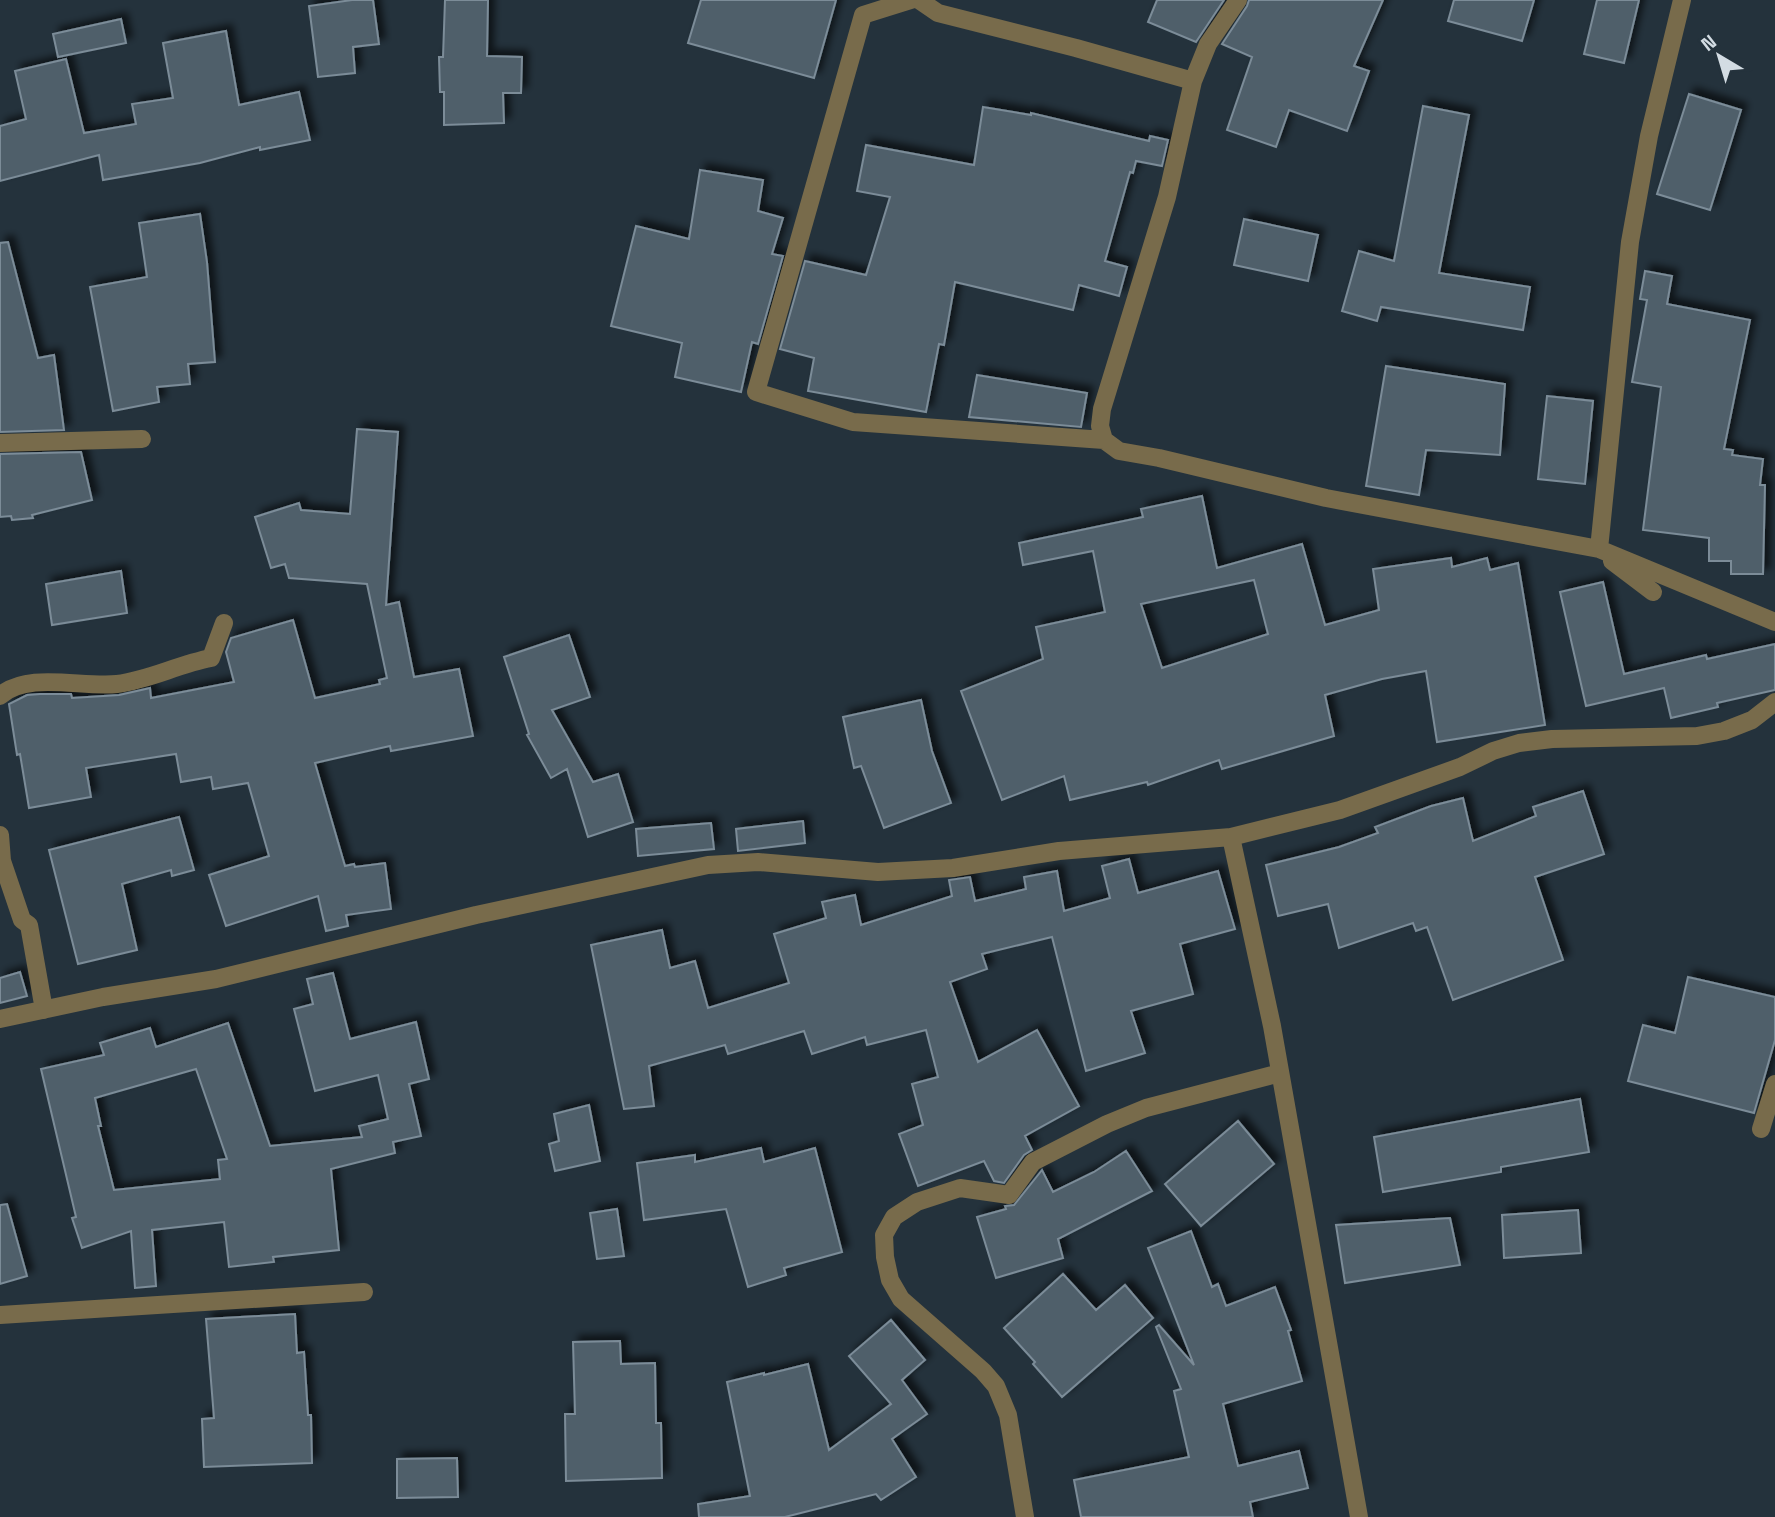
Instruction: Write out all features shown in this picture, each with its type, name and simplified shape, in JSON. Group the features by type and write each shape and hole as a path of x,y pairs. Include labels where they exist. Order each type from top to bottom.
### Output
{"street":[{"path":"911,0 863,15 756,392 852,422 1104,440 1119,451 1326,498 1599,550 1775,622"},
{"path":"919,0 938,13 1193,81"},
{"path":"1104,440 1100,426 1102,409 1167,197 1193,81 1208,44 1238,0"},
{"path":"1599,550 1630,242 1649,136 1682,0"},
{"path":"0,443 142,439"},
{"path":"1599,550 1653,592"},
{"path":"0,696 18,684 114,684 140,680 189,662 211,658 224,623"},
{"path":"0,1019 103,997 216,979 476,915 708,865 758,862 878,872 953,868 1059,851 1231,837 1340,810 1460,768 1493,751 1519,743 1552,739 1697,736 1724,731 1752,720 1775,702"},
{"path":"0,835 1,861 22,920 29,925 44,1010"},
{"path":"1231,837 1280,1073 1359,1517"},
{"path":"1026,1517 1013,1436 1000,1394 983,1371 901,1299 890,1280 884,1235 894,1217 917,1202 960,1188 1009,1195 1032,1162 1107,1125 1146,1108 1280,1073"},
{"path":"1761,1129 1775,1084"},
{"path":"0,1315 364,1292"}],"building":[{"path":"373,0 379,44 353,47 355,73 318,77 309,6"},
{"path":"445,0 488,0 487,56 522,57 521,93 503,93 504,123 444,125 444,92 440,92 439,57 443,57"},
{"path":"701,0 836,0 814,78 688,43"},
{"path":"1157,0 1224,0 1196,42 1148,22"},
{"path":"1249,0 1383,0 1354,66 1369,71 1347,131 1289,110 1276,147 1227,130 1252,57 1222,44"},
{"path":"1454,0 1534,0 1522,41 1448,21"},
{"path":"1597,0 1639,0 1624,63 1584,54"},
{"path":"121,19 126,43 58,57 53,34"},
{"path":"226,31 239,105 299,92 310,140 260,150 260,147 200,163 103,180 99,155 0,181 0,126 26,119 15,71 66,59 84,133 136,124 132,104 173,98 163,43"},
{"path":"1689,94 1741,110 1710,210 1657,194"},
{"path":"1423,106 1469,115 1439,273 1530,287 1523,330 1381,307 1377,321 1342,311 1359,251 1394,261"},
{"path":"983,107 1031,113 1149,141 1150,136 1168,140 1162,166 1136,161 1133,173 1130,172 1105,261 1127,267 1119,296 1079,285 1073,310 955,282 944,345 939,344 926,412 808,391 814,358 780,349 805,261 866,275 890,197 857,191 866,145 974,165"},
{"path":"700,170 763,180 758,211 783,218 772,254 783,256 758,344 752,342 741,392 675,377 682,343 611,326 636,226 689,239"},
{"path":"200,214 207,262 215,362 188,364 190,384 157,387 159,402 113,411 90,287 147,277 139,223"},
{"path":"1244,219 1318,235 1308,281 1234,265"},
{"path":"8,242 38,358 54,355 64,430 0,432 0,243"},
{"path":"1645,271 1672,276 1667,304 1750,320 1724,449 1733,450 1732,455 1763,459 1760,485 1765,485 1763,574 1731,574 1731,561 1709,561 1709,538 1643,530 1661,387 1632,382 1647,300 1640,299"},
{"path":"1386,366 1505,384 1500,455 1426,450 1419,495 1366,486"},
{"path":"977,375 1087,393 1081,427 969,417"},
{"path":"1547,396 1593,401 1585,484 1538,479"},
{"path":"357,429 398,432 386,605 399,602 414,677 459,669 473,736 391,751 390,746 315,763 345,866 385,863 391,909 346,915 348,926 326,931 318,896 226,926 209,875 269,856 248,783 213,789 211,777 181,782 176,754 86,768 91,797 29,808 9,704 27,695 71,694 72,698 119,695 150,688 151,698 234,682 226,652 231,638 293,620 315,698 380,684 379,680 387,678 367,584 289,578 285,564 271,568 255,517 299,503 301,510 350,514"},
{"path":"81,452 92,500 32,515 33,518 12,520 11,516 0,517 0,454"},
{"path":"1202,496 1217,568 1302,544 1325,625 1379,610 1373,569 1451,558 1452,567 1487,558 1490,570 1518,563 1545,725 1437,742 1426,671 1382,679 1325,695 1334,736 1222,769 1219,760 1148,785 1147,782 1070,800 1064,776 1002,800 961,691 1043,659 1036,627 1105,612 1093,551 1023,565 1019,543 1143,517 1141,509","holes":["1254,580 1268,634 1162,668 1141,604"]},
{"path":"121,571 127,613 52,625 46,584"},
{"path":"1603,582 1624,674 1706,655 1707,659 1775,644 1775,690 1717,703 1718,707 1671,718 1664,688 1586,706 1560,592"},
{"path":"569,635 590,697 552,710 593,782 618,774 633,822 588,837 567,769 551,778 527,735 529,734 504,657"},
{"path":"921,700 932,751 951,803 884,828 861,766 854,768 843,717"},
{"path":"1583,791 1604,854 1535,877 1563,960 1453,1000 1427,927 1416,931 1413,923 1339,948 1328,904 1278,916 1266,865 1339,847 1378,833 1375,827 1431,806 1463,798 1473,841 1536,816 1533,807"},
{"path":"179,817 194,870 172,876 171,870 122,884 137,950 78,964 49,850"},
{"path":"803,821 805,843 738,851 736,829"},
{"path":"711,823 714,849 638,856 636,829"},
{"path":"1129,859 1138,893 1218,871 1235,929 1180,944 1193,994 1131,1011 1145,1053 1086,1071 1052,937 982,954 987,969 950,982 978,1062 1037,1030 1079,1106 1025,1136 1032,1150 1024,1155 1004,1183 994,1181 984,1161 918,1186 899,1134 923,1125 912,1084 938,1077 926,1030 867,1045 865,1037 812,1054 804,1031 728,1054 725,1045 649,1066 654,1106 624,1109 591,945 662,930 670,968 695,961 708,1008 789,983 774,934 826,918 822,902 855,895 861,925 952,896 949,880 970,877 975,901 1026,889 1024,877 1057,871 1064,911 1110,898 1102,866"},
{"path":"20,972 27,996 0,1003 0,978"},
{"path":"333,973 350,1039 416,1022 429,1079 409,1084 421,1136 393,1142 395,1153 331,1169 339,1250 273,1257 274,1262 229,1267 224,1222 152,1230 156,1286 135,1288 131,1231 82,1248 72,1218 76,1217 41,1069 104,1055 100,1043 150,1028 156,1047 228,1023 270,1146 362,1137 359,1126 388,1119 378,1075 315,1091 294,1009 313,1004 307,979","holes":["196,1069 227,1159 218,1160 220,1179 114,1190 98,1126 101,1126 95,1098"]},
{"path":"1688,977 1775,997 1775,1040 1754,1113 1628,1081 1643,1025 1675,1033"},
{"path":"1580,1099 1589,1152 1501,1167 1501,1172 1383,1192 1374,1137"},
{"path":"589,1105 600,1161 555,1171 549,1144 559,1141 554,1114"},
{"path":"1238,1121 1274,1164 1201,1226 1165,1184"},
{"path":"761,1148 764,1162 815,1148 842,1252 784,1268 786,1275 748,1287 726,1209 644,1220 637,1163 695,1155 695,1162"},
{"path":"1126,1151 1152,1191 1058,1239 1063,1258 996,1278 977,1217 1014,1205 1042,1170 1053,1192 1094,1172"},
{"path":"7,1204 27,1276 0,1284 0,1205"},
{"path":"617,1209 624,1256 597,1259 590,1213"},
{"path":"1578,1210 1581,1253 1504,1258 1502,1215"},
{"path":"1450,1218 1460,1265 1345,1283 1336,1225"},
{"path":"1191,1231 1212,1287 1218,1284 1226,1306 1275,1287 1291,1330 1288,1331 1302,1381 1223,1404 1238,1466 1299,1451 1308,1488 1250,1502 1253,1517 1081,1517 1074,1480 1189,1457 1174,1391 1181,1389 1156,1327 1159,1325 1194,1365 1148,1248"},
{"path":"1063,1274 1096,1310 1125,1285 1153,1318 1062,1397 1004,1328"},
{"path":"295,1314 297,1353 304,1352 308,1415 311,1415 312,1463 204,1467 202,1419 214,1418 206,1319"},
{"path":"891,1320 925,1360 902,1380 927,1414 892,1439 916,1477 881,1500 876,1494 785,1517 699,1517 698,1504 750,1496 727,1382 808,1364 829,1450 891,1404 849,1356"},
{"path":"620,1341 621,1364 655,1363 656,1423 661,1423 662,1478 566,1481 565,1414 575,1414 573,1342"},
{"path":"457,1458 458,1497 397,1498 397,1459"}]}
